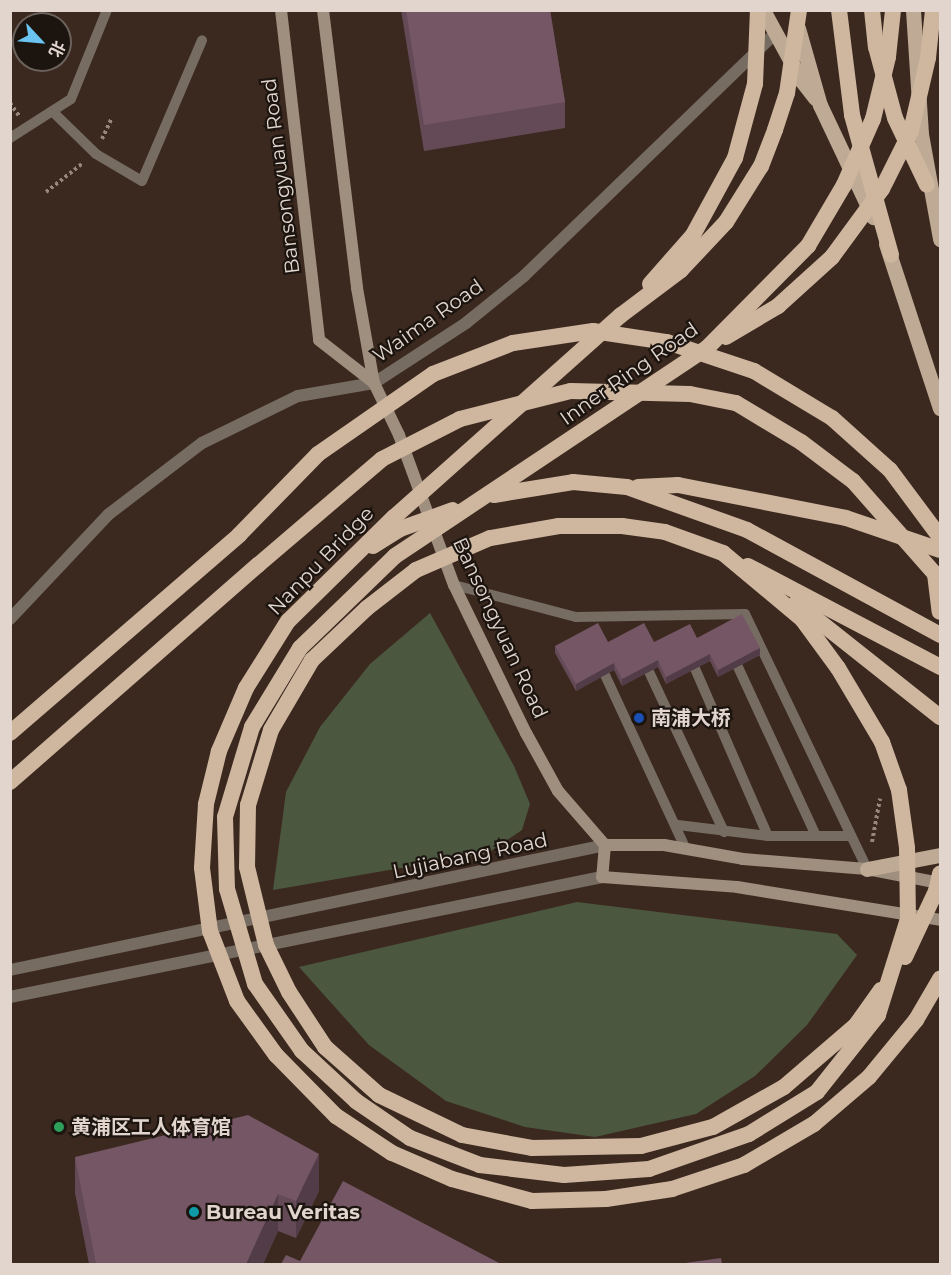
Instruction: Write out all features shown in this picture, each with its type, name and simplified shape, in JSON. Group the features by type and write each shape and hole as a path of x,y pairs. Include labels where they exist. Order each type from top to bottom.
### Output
{"highway":[{"path":"621,315 693,235 735,158 755,84 761,10"},
{"name":"Nanpu Bridge","path":"799,10 787,93 761,166 726,222 681,270 621,315 341,565 288,621 246,688 219,751 206,804 202,868 210,931 237,1001 276,1055 336,1116 392,1153 452,1179 532,1201 606,1199 672,1189 744,1165 814,1124 869,1077 916,1020 940,978"},
{"path":"872,10 876,47 893,109 904,141 927,185"},
{"name":"Inner Ring Road","path":"723,554 802,619 838,668 882,742 899,790 907,848 908,919 878,1015 817,1092 749,1134 649,1169 564,1174 480,1165 410,1138 356,1101 302,1051 255,984 227,889 225,817 252,727 300,648 395,556 707,348 808,246 844,185 873,119 888,57 893,10"},
{"path":"707,348 778,306 832,257 882,189 911,131 928,58 933,10"},
{"path":"839,14 852,115 891,255"},
{"path":"10,734 239,535 318,454 433,374 513,343 593,331 667,342 754,371 832,418 897,478 940,537"},
{"name":"Nanpu Bridge","path":"10,782 382,459 460,419 571,391 604,389 690,394 736,403 801,442 853,481 935,574 940,612"},
{"path":"341,565 400,530 499,493 573,482 627,487 678,485 835,516 940,550"},
{"path":"627,487 747,530 940,635"},
{"path":"940,667 723,554 665,532 622,526 559,526 490,538 416,570 367,608 312,660 271,730 248,806 247,867 266,945 289,992 325,1047 380,1095 462,1135 532,1148 641,1146 713,1127 784,1087 856,1025 903,962 936,891 940,873"},
{"path":"723,554 818,618 940,717"}],"main road":[{"name":"Bansongyuan Road","path":"281,10 319,340 374,383"},
{"name":"Bansongyuan Road","path":"323,10 357,288 374,383 399,435 454,585 558,791 605,845"},
{"path":"761,10 801,80 820,105"},
{"path":"775,10 775,34"},
{"path":"793,10 820,105 891,255 940,408"},
{"path":"913,10 927,185 940,239"},
{"path":"605,845 602,877 737,887 940,920"},
{"name":"Lujiabang Road","path":"605,845 664,845 743,859 867,869 940,884"},
{"path":"867,869 940,855"}],"street":[{"name":"Waima Road","path":"10,619 109,513 201,443 298,396 374,383 466,323 524,276 775,34"},
{"name":"Lujiabang Road","path":"10,970 605,845"},
{"path":"10,997 602,877"}],"lane":[{"path":"10,138 71,99 107,10"},
{"path":"53,112 96,154 142,181 202,40"},
{"path":"454,585 576,617 626,623 673,616 717,620 745,614 867,869"},
{"path":"673,616 677,628"},
{"path":"576,617 582,628"},
{"path":"729,645 815,834"},
{"path":"592,649 678,825 686,849"},
{"path":"639,649 724,832"},
{"path":"687,650 768,836"},
{"path":"678,825 768,836 815,834 852,836"}],"green space":[{"path":"430,613 514,766 530,804 522,830 488,853 273,890 286,792 320,727 370,664"},
{"path":"577,902 837,934 857,955 807,1025 755,1076 696,1114 595,1137 525,1127 446,1101 369,1045 299,967"}],"building":[{"path":"406,10 550,10 565,102 424,125"},
{"path":"742,614 760,648 718,670 710,654 666,677 658,660 622,679 614,663 576,684 555,646 598,623 608,642 644,623 654,642 690,624 697,638"},
{"name":"Bureau Veritas","path":"248,1115 319,1154 296,1201 278,1194 246,1264 96,1264 75,1157"},
{"path":"343,1181 501,1264 281,1264 286,1255 300,1261"},
{"path":"721,1258 722,1264 678,1264"}],"place":[{"name":"南浦大桥","path":"639,718"},
{"name":"黄浦区工人体育馆","path":"59,1127"},
{"name":"Bureau Veritas","path":"194,1212"}]}
